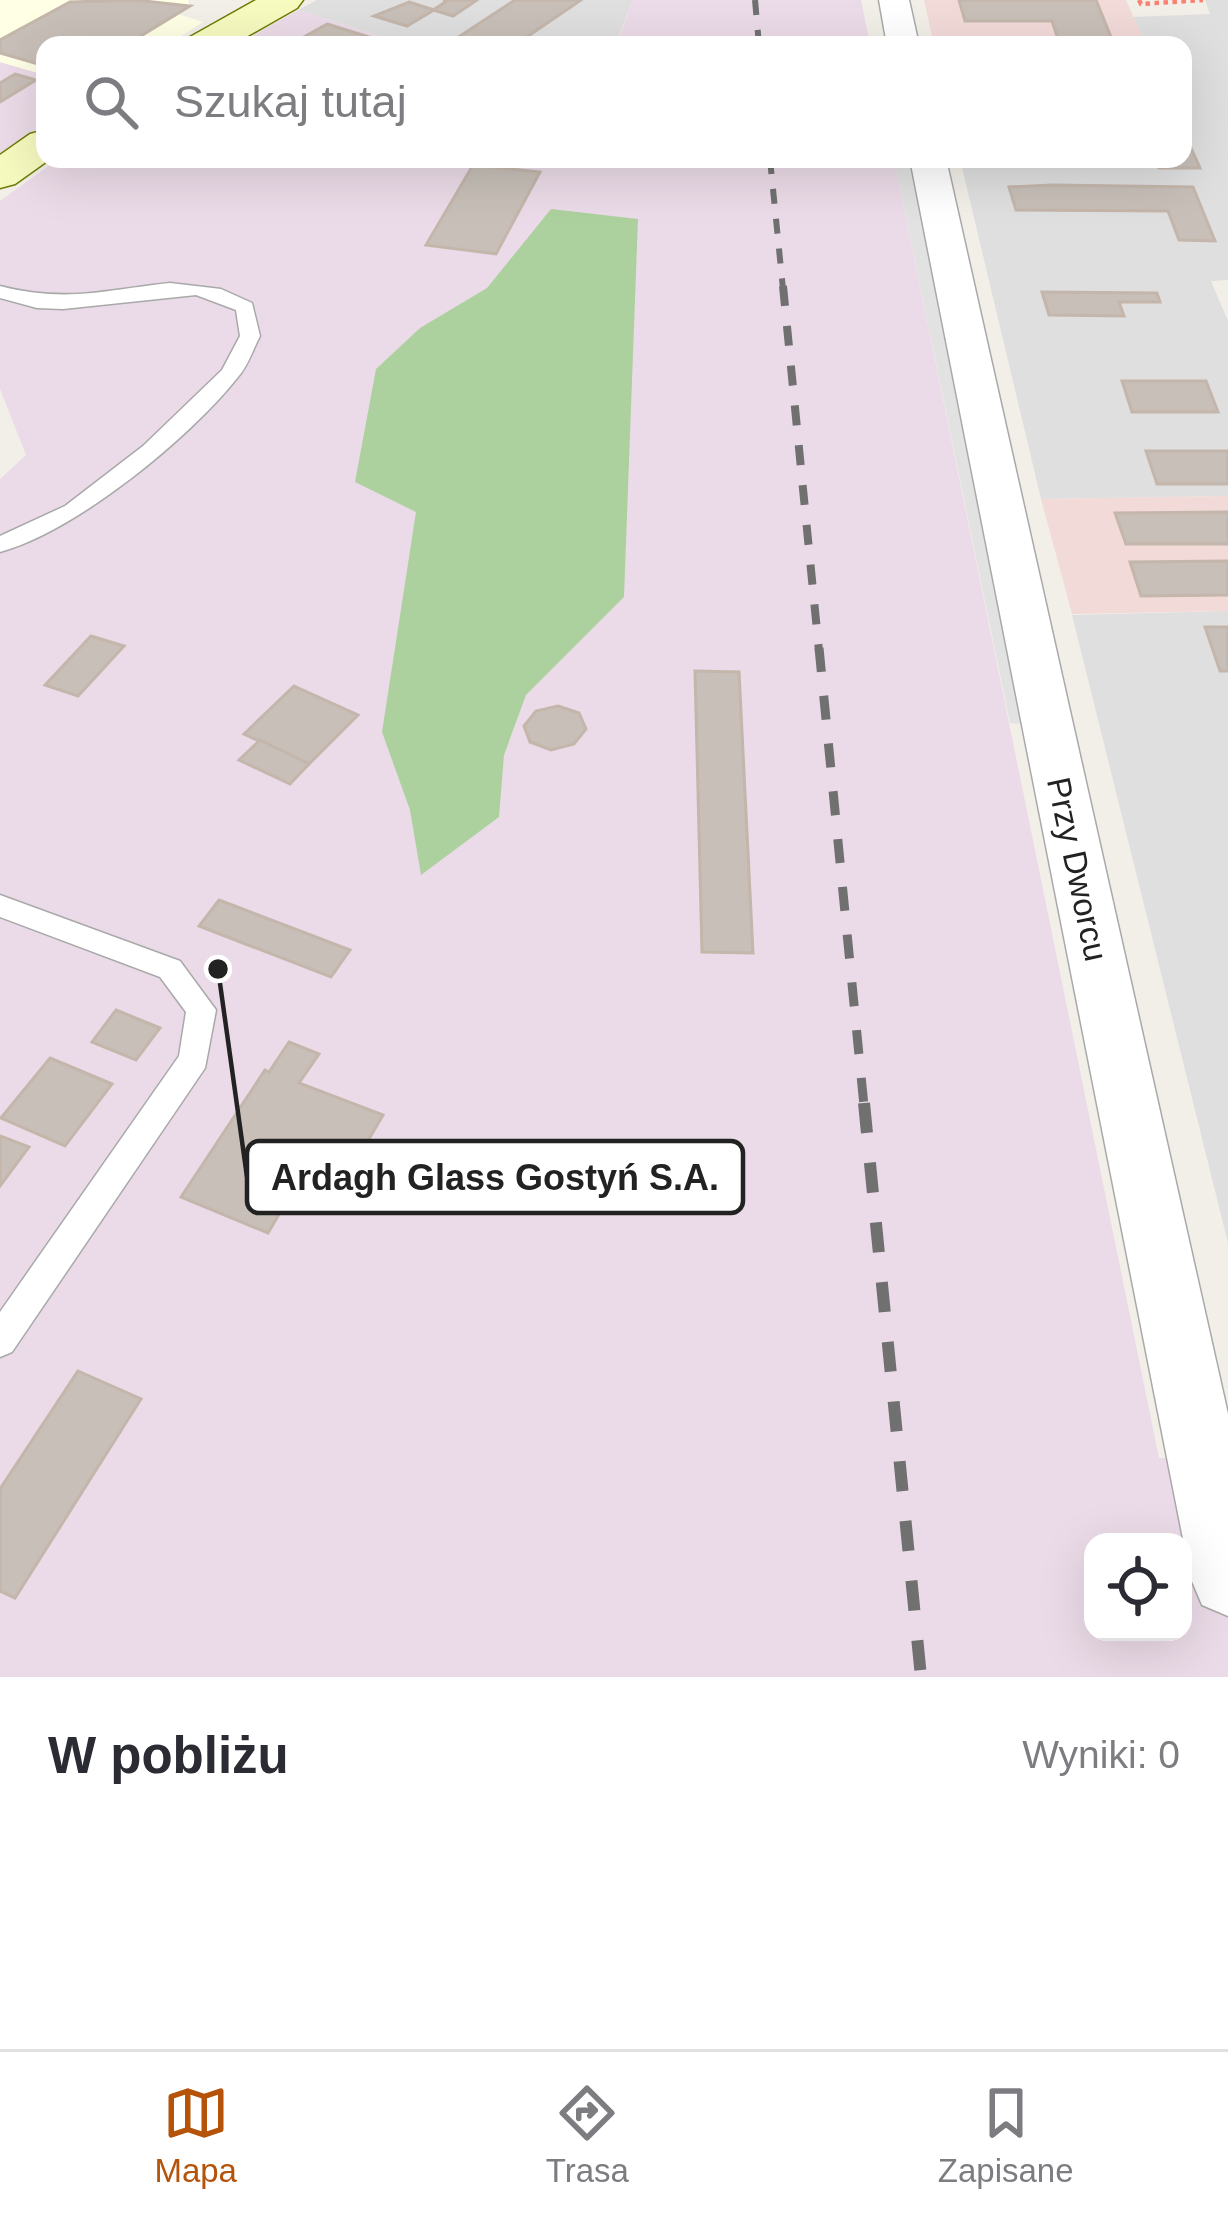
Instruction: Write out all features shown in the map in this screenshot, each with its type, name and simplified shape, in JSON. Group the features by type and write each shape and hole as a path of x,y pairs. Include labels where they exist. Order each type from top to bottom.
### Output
{"street":[{"path":"220,36 284,0"},
{"path":"894,0 901,36"},
{"path":"0,175 36,149"},
{"name":"Przy Dworcu","path":"930,168 1228,1579"}],"lane":[{"path":"0,292 40,302 185,288 226,294 245,307 250,336 231,374 152,451 74,511 0,545"},
{"path":"0,906 170,969 201,1010 194,1059 0,1341"}],"path":[{"path":"1139,0 1141,4 1203,0"}],"shaded area":[{"path":"0,0 188,0 190,6 178,14 203,22 181,36 36,36 36,72 0,62"},
{"path":"317,0 633,0 619,36 380,36 298,10"},
{"path":"633,0 861,0 868,36 619,36"},
{"path":"924,0 1126,0 1142,36 932,36"},
{"path":"1205,0 1228,0 1228,280 1211,281 1228,321 1228,496 1041,499 962,168 1192,168 1192,36 1142,36 1133,17 1210,14"},
{"path":"298,10 380,36 253,36"},
{"path":"0,62 36,72 36,130 0,153"},
{"path":"46,168 896,168 1159,1458 1228,1459 1228,1677 0,1677 0,479 26,455 0,389 0,201"},
{"path":"896,168 916,168 1032,725 1010,723"},
{"path":"1228,496 1228,611 1072,614 1041,499"},
{"path":"1228,611 1228,1243 1072,615"}],"green space":[{"path":"551,209 638,219 624,597 526,695 504,755 499,817 421,875 410,810 382,732 416,512 355,482 376,369 420,328 487,288"}],"building":[{"path":"135,0 190,6 141,36 36,36 36,63 0,53 0,40 70,2"},
{"path":"443,0 477,0 453,16 433,10 447,1"},
{"path":"515,0 581,0 528,36 460,36"},
{"path":"959,0 1096,0 1111,36 1057,36 1052,21 965,21"},
{"path":"409,2 434,10 407,26 374,16"},
{"path":"327,24 366,36 306,36"},
{"path":"15,74 36,80 0,102 0,83"},
{"path":"471,168 540,172 496,254 426,245"},
{"path":"1009,187 1193,187 1215,241 1179,240 1168,211 1016,210"},
{"path":"1042,292 1157,293 1160,302 1119,302 1124,316 1049,315"},
{"path":"1122,381 1206,381 1218,412 1132,412"},
{"path":"1146,451 1228,451 1228,484 1157,484"},
{"path":"1228,512 1228,544 1126,544 1115,513"},
{"path":"1228,561 1228,595 1141,596 1130,562"},
{"path":"1205,627 1228,627 1228,671 1220,671"},
{"path":"91,636 124,646 78,696 45,685"},
{"path":"695,671 739,672 753,953 702,952"},
{"path":"294,686 358,715 309,764 244,734"},
{"path":"558,706 579,713 586,729 574,744 551,750 530,742 524,726 536,711"},
{"path":"260,740 309,764 290,784 239,760"},
{"path":"219,900 350,950 331,977 199,926"},
{"path":"116,1010 160,1028 136,1060 92,1042"},
{"path":"289,1042 319,1054 299,1083 383,1115 356,1161 319,1146 268,1233 181,1197 265,1070 269,1072"},
{"path":"50,1058 112,1084 65,1146 1,1118"},
{"path":"0,1136 29,1147 0,1186"},
{"path":"78,1371 141,1399 15,1598 0,1591 0,1489"}],"railway":[{"path":"755,0 758,36"},
{"path":"771,168 783,289"},
{"path":"783,286 819,651"},
{"path":"819,648 864,1106"},
{"path":"864,1103 921,1677"}],"place":[{"name":"Ardagh Glass Gostyń S.A.","path":"218,969"}]}
